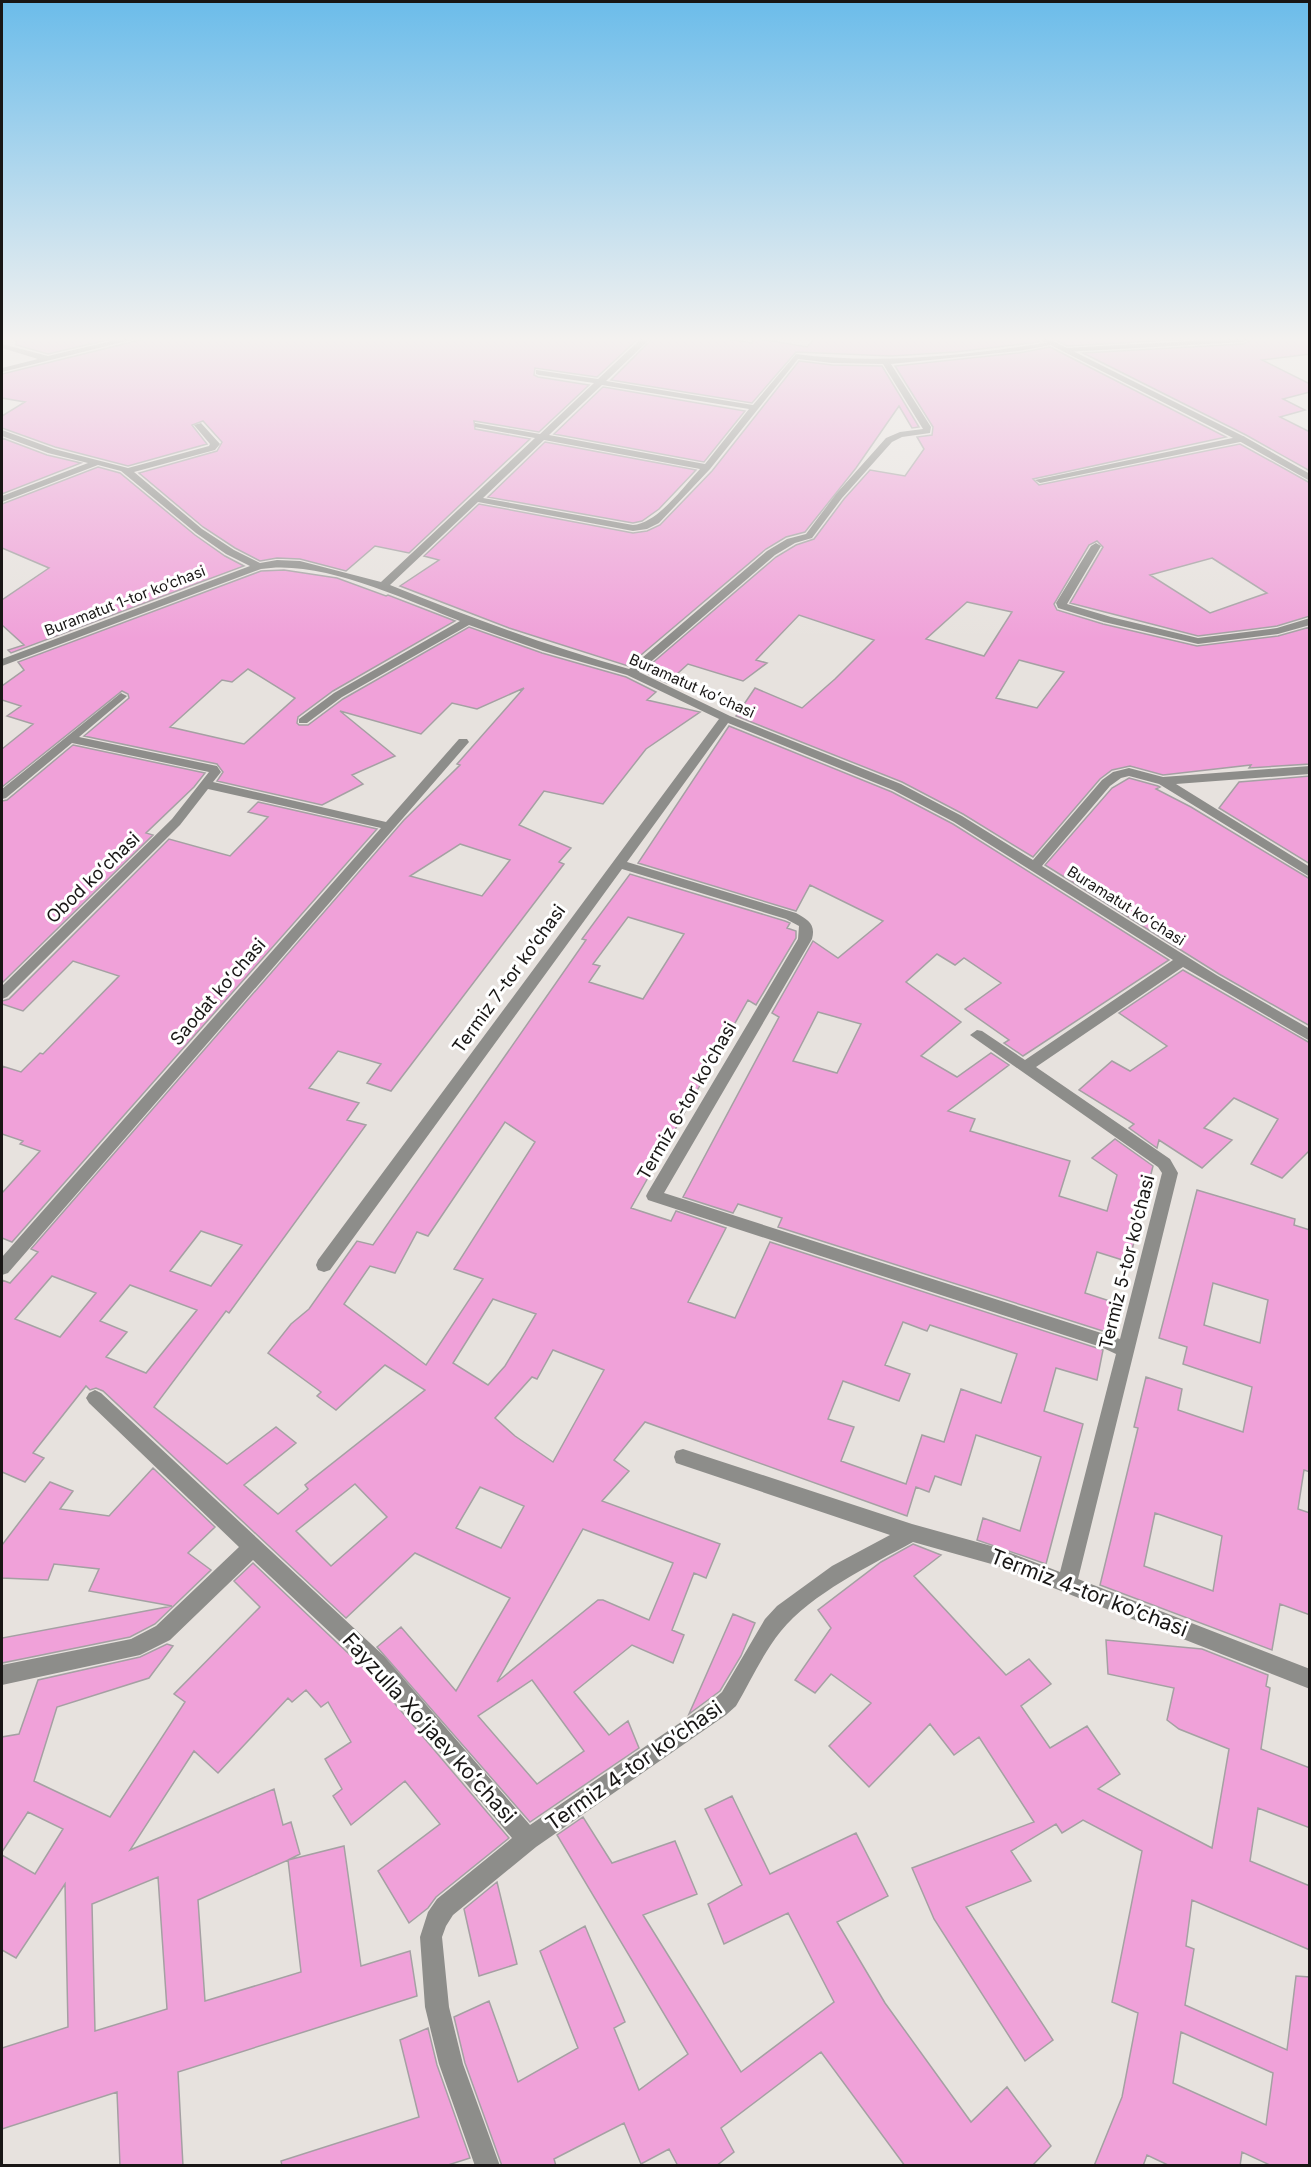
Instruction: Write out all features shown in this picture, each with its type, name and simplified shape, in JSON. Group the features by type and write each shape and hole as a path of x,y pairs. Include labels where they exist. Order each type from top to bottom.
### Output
{"street":[{"path":"13,437 51,451 128,471 199,531 230,552 259,566"},
{"path":"128,471 212,448 215,444 209,437"},
{"path":"383,586 542,437"},
{"path":"549,437 707,467"},
{"path":"475,498 633,528 644,527 656,520 707,467 729,437"},
{"path":"631,673 771,554 790,541 809,536 839,496 889,440 895,437"},
{"path":"1238,437 1310,478"},
{"path":"1040,480 1242,439"},
{"path":"2,499 99,462"},
{"path":"1096,546 1061,603 1062,606 1131,626 1198,640 1278,632 1310,621"},
{"name":"Buramatut koʻchasi","path":"259,566 277,563 300,564 383,586 468,621 547,649 631,673 726,718 897,787 958,819 1183,960 1310,1036"},
{"name":"Buramatut 1-tor koʼchasi","path":"2,663 259,566"},
{"path":"303,721 338,695 468,621"},
{"path":"2,795 120,696"},
{"name":"Termiz 7-tor koʼchasi","path":"324,1265 726,718"},
{"path":"71,739 213,769 215,772 204,784 389,826"},
{"name":"Saodat koʻchasi","path":"5,1259 463,742"},
{"path":"1163,781 1310,770"},
{"path":"1035,866 1111,778 1129,772 1163,781 1310,873"},
{"name":"Obod koʻchasi","path":"2,993 176,822 194,801 204,784"},
{"name":"Termiz 6-tor koʼchasi","path":"618,863 791,916 805,924 807,931 805,939 654,1196 1106,1341 1125,1350"},
{"path":"977,1035 1025,1067 1183,960"},
{"name":"Termiz 5-tor koʼchasi","path":"1025,1067 1169,1169 1170,1177 1067,1583"},
{"name":"Fayzulla Xoʻjaev koʻchasi","path":"95,1398 377,1663 528,1839"},
{"path":"683,1457 912,1533"},
{"name":"Termiz 4-tor koʼchasi","path":"488,2166 451,2064 437,2007 431,1937 436,1920 445,1907 528,1839 724,1703 740,1682 772,1626 784,1614 839,1572 912,1533 984,1553 1067,1583 1310,1679"},
{"path":"2,1675 133,1648 149,1641 163,1633 253,1547"}],"building":[{"path":"27,437 202,437 207,444 128,466 55,447"},
{"path":"218,437 520,437 530,439 409,553 375,546 346,571 300,559 277,558 260,561 203,527 139,473 217,451 222,442"},
{"path":"571,437 724,437 704,462"},
{"path":"739,437 877,437 805,532 786,537 766,549 628,666 509,628 400,586 439,560 424,556 479,504 633,533 647,531 660,525 712,471"},
{"path":"917,437 1225,437 1033,479 1039,485 1240,444 1310,483 1310,616 1277,626 1198,636 1070,603 1103,547 1097,541 1089,545 1054,604 1057,610 1103,624 1197,646 1278,636 1310,627 1310,764 1249,768 1251,765 1163,775 1130,766 1112,770 1100,779 1033,857 963,814 902,782 736,716 755,688 802,708 874,640 799,615 756,660 767,663 743,681 688,664 667,683 643,671 776,557 796,545 814,539 844,499 870,470 905,476 924,449","holes":["1212,558 1267,593 1210,613 1150,575","967,602 1012,612 984,656 926,639","1019,660 1064,672 1037,708 996,698"]},
{"path":"1250,437 1310,437 1310,471"},
{"path":"2,438 47,455 81,463 2,494"},
{"path":"545,442 696,470 659,509 642,521 633,523 488,497"},
{"path":"98,467 120,473 195,535 244,566 11,653 8,650 24,645 2,625 2,600 49,568 2,548 2,504"},
{"path":"284,570 337,578 455,621 333,691 298,717 299,725 308,725 343,699 469,627 542,653 626,677 656,692 647,700 700,712 646,749 603,804 544,791 519,825 571,848 559,862 564,864 391,1091 367,1083 381,1064 338,1051 309,1088 359,1103 347,1120 366,1125 229,1313 226,1311 154,1407 227,1464 276,1427 296,1443 244,1485 278,1514 308,1489 305,1485 425,1390 385,1365 336,1410 317,1396 321,1392 268,1353 291,1324 309,1309 357,1241 373,1245 586,940 582,939 630,874 785,921 790,923 787,928 796,931 796,938 756,1005 748,1000 631,1208 671,1221 676,1211 726,1228 688,1302 735,1318 770,1242 1103,1350 1097,1380 1056,1368 1044,1411 1083,1424 1046,1564 977,1540 983,1518 1020,1531 1041,1457 976,1435 961,1485 935,1476 929,1492 916,1487 907,1516 645,1422 614,1460 629,1471 602,1501 720,1544 706,1578 694,1573 672,1630 684,1635 673,1663 632,1645 574,1692 609,1735 628,1721 639,1748 530,1822 377,1647 401,1627 456,1691 510,1598 415,1553 346,1618 103,1391 96,1388 90,1390 86,1386 33,1453 44,1458 25,1482 2,1472 2,1280 10,1283 38,1252 31,1249 404,820 460,765 457,764 524,688 477,709 452,703 421,734 340,711 395,756 352,775 363,784 322,805 217,781 223,772 217,764 84,736 129,698 128,694 122,691 2,787 2,749 33,724 7,716 21,706 2,700 2,686 24,670 18,662 261,571","holes":["248,669 295,698 244,744 170,727 222,680 232,682","460,844 510,860 482,896 410,876","628,917 684,934 643,999 589,982 600,966 593,964","505,1122 535,1142 454,1269 483,1279 426,1365 344,1304 370,1266 395,1273 417,1232 428,1236","201,1231 242,1245 211,1286 170,1271","52,1276 96,1293 60,1337 15,1319","130,1285 197,1310 146,1373 106,1357 127,1332 100,1321","493,1299 536,1314 505,1366 488,1385 453,1363","903,1322 927,1331 930,1325 1017,1354 1001,1403 961,1389 944,1442 922,1435 906,1484 841,1461 854,1427 828,1419 843,1381 899,1401 910,1374 885,1365","553,1350 604,1370 553,1462 515,1436 495,1418 532,1377 537,1379","355,1484 387,1517 331,1566 296,1531","480,1487 524,1506 501,1548 456,1528","583,1529 673,1563 649,1620 603,1600 598,1600 497,1682","532,1680 584,1751 537,1784 478,1716"]},
{"path":"729,726 892,792 953,824 1169,960 1023,1056 1004,1043 1009,1040 965,1009 1001,983 964,958 955,965 937,954 906,982 961,1022 921,1056 957,1077 991,1053 1009,1065 948,1111 975,1119 970,1131 1070,1161 1059,1196 1107,1211 1117,1175 1092,1158 1115,1139 1153,1166 1129,1262 1097,1252 1085,1293 1119,1304 1112,1326 1108,1325 1106,1332 778,1227 782,1218 738,1204 733,1213 683,1197 779,1017 772,1013 813,941 838,958 883,921 810,885 796,911 638,863","holes":["818,1012 861,1024 837,1073 793,1061"]},
{"path":"73,745 205,773 194,787 146,833 153,835 2,983 2,801 7,800"},
{"path":"1310,776 1310,864 1219,808 1239,782"},
{"path":"1129,778 1160,787 1156,789 1191,807 1310,879 1310,1026 1219,974 1045,865 1112,788"},
{"path":"258,802 377,829 12,1242 2,1238 2,1193 40,1151 20,1144 23,1141 2,1134 2,1066 21,1072 40,1053 43,1054 119,976 73,961 23,1011 2,1004 2,1001 9,999 169,839 230,856 268,817 248,812"},
{"path":"1183,970 1310,1043 1310,1150 1282,1178 1251,1164 1278,1119 1234,1098 1204,1128 1232,1140 1202,1168 1159,1140 1157,1148 1129,1128 1134,1124 1079,1090 1112,1061 1130,1071 1167,1046 1119,1013"},
{"path":"1197,1190 1295,1219 1294,1225 1310,1230 1310,1472 1304,1470 1298,1509 1310,1513 1310,1615 1280,1604 1272,1650 1100,1585 1138,1428 1134,1427 1146,1377 1182,1389 1178,1410 1243,1432 1252,1387 1183,1364 1187,1347 1159,1338","holes":["1213,1283 1268,1300 1260,1343 1204,1325","1155,1513 1222,1536 1213,1591 1144,1566"]},
{"path":"153,1468 215,1527 188,1553 211,1570 155,1624 130,1637 2,1663 2,1638 172,1606 89,1591 99,1569 54,1564 48,1580 2,1578 2,1545 50,1482 73,1491 60,1509 109,1516"},
{"path":"913,1544 941,1555 914,1576 1006,1675 1029,1659 1051,1684 1021,1706 1050,1748 1087,1726 1120,1774 1098,1789 1212,1848 1229,1749 1179,1729 1167,1720 1174,1688 1108,1674 1106,1640 1202,1649 1268,1675 1266,1686 1270,1688 1261,1749 1310,1768 1310,1828 1258,1808 1250,1861 1310,1886 1310,1950 1192,1900 1186,1946 1194,1949 1185,2005 1287,2050 1296,1976 1310,1977 1310,2166 1272,2166 1242,2152 1240,2166 1170,2166 1147,2155 1143,2166 1094,2166 1122,2097 1138,2013 1112,2002 1142,1851 1083,1820 1062,1833 1056,1824 1011,1851 1031,1881 966,1907 1053,2040 1025,2061 934,1919 912,1868 1034,1822 979,1737 954,1755 930,1724 869,1787 829,1746 871,1703 831,1674 815,1693 795,1680 831,1628 818,1610 881,1562","holes":["1181,2032 1273,2073 1266,2125 1173,2083"]},
{"path":"253,1563 368,1672 509,1838 436,1897 428,1908 409,1923 378,1871 440,1824 405,1781 351,1825 333,1796 342,1789 325,1759 351,1742 328,1702 321,1707 306,1690 292,1702 288,1698 218,1773 194,1751 130,1850 274,1789 283,1825 291,1822 300,1854 288,1860 344,1846 361,1966 410,1951 417,1996 178,2072 183,2166 120,2166 117,2092 2,2129 2,2048 68,2027 65,1884 16,1958 2,1950 2,1855 35,1874 63,1829 28,1812 2,1852 2,1737 19,1734 38,1680 140,1657 167,1644 173,1646 149,1678 57,1707 34,1781 110,1817 185,1702 174,1694 260,1607 234,1581","holes":["288,1860 301,1972 205,2001 198,1900","158,1877 167,2009 95,2031 92,1904"]},
{"path":"733,1614 755,1623 741,1656 720,1691 689,1714"},
{"path":"732,1796 770,1874 856,1833 888,1896 837,1922 885,2003 971,2122 1007,2087 1051,2146 1032,2166 905,2166 821,2052 721,2128 734,2152 716,2166 678,2166 669,2149 641,2164 624,2123 554,2159 556,2166 502,2166 465,2063 454,2017 489,2001 518,2082 578,2048 540,1951 585,1926 625,2022 614,2028 639,2090 688,2054 557,1835 583,1817 612,1863 675,1841 697,1894 643,1915 741,2072 834,2002 788,1913 724,1944 708,1904 742,1885 705,1809"},
{"path":"497,1882 517,1964 479,1976 464,1909"},
{"path":"428,2028 437,2065 470,2158 445,2166 282,2166 281,2161 419,2117 400,2040"}]}
